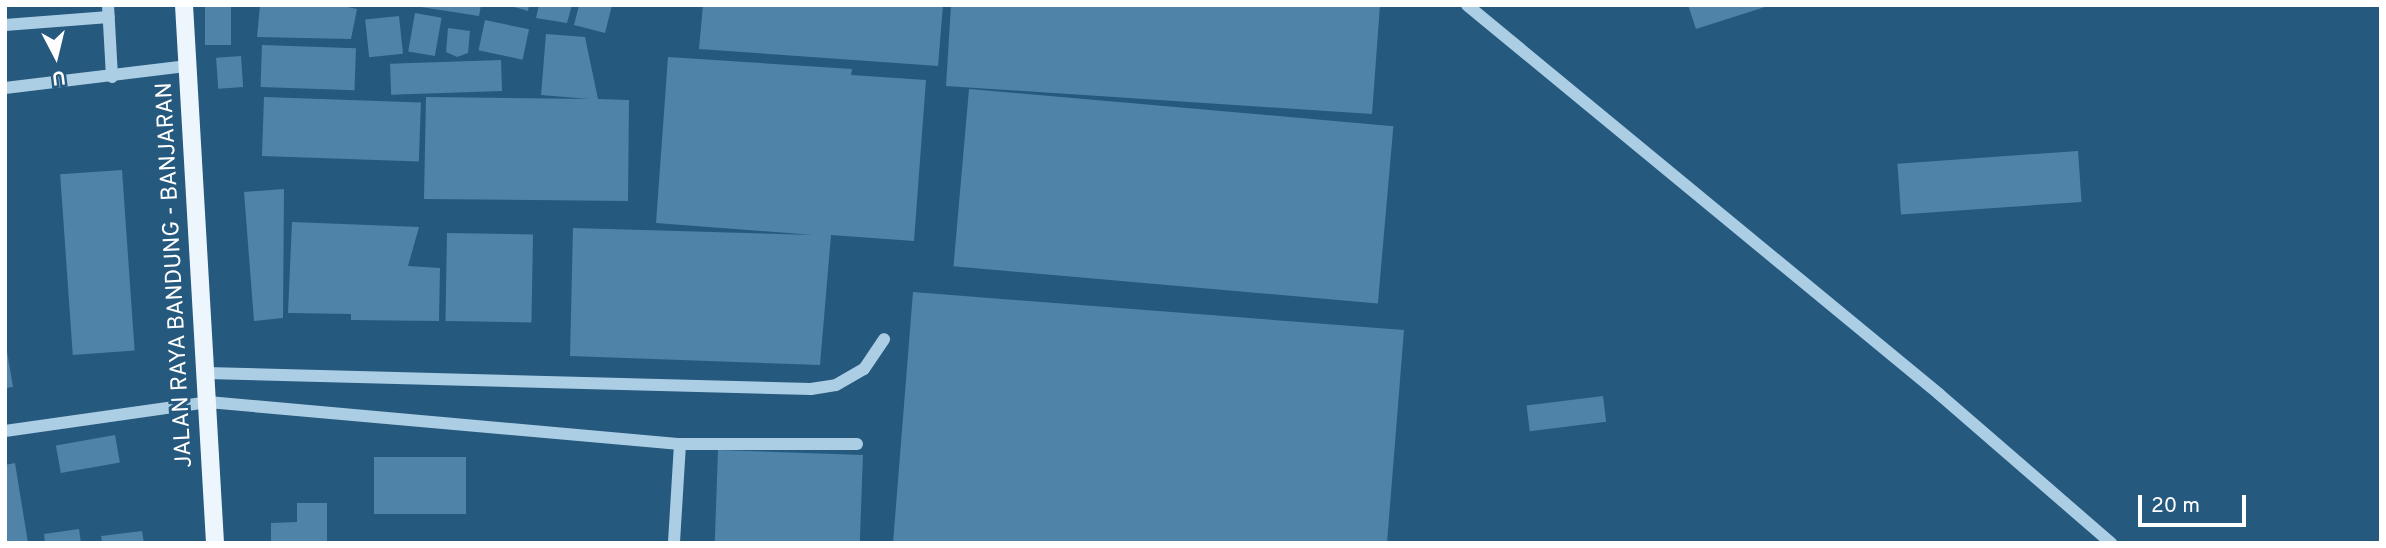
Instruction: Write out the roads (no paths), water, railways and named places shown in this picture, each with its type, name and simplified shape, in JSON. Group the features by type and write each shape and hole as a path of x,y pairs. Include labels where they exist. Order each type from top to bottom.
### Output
{"main road":[{"name":"JALAN RAYA BANDUNG - BANJARAN","path":"184,5 215,543"}],"street":[{"path":"1467,5 1939,394 2111,543"},
{"path":"5,25 108,11 112,78"},
{"path":"5,88 112,78 188,66"},
{"path":"206,373 811,389 836,385 864,369 884,339"},
{"path":"5,431 208,402 680,444 857,443"},
{"path":"674,543 680,444"}]}
